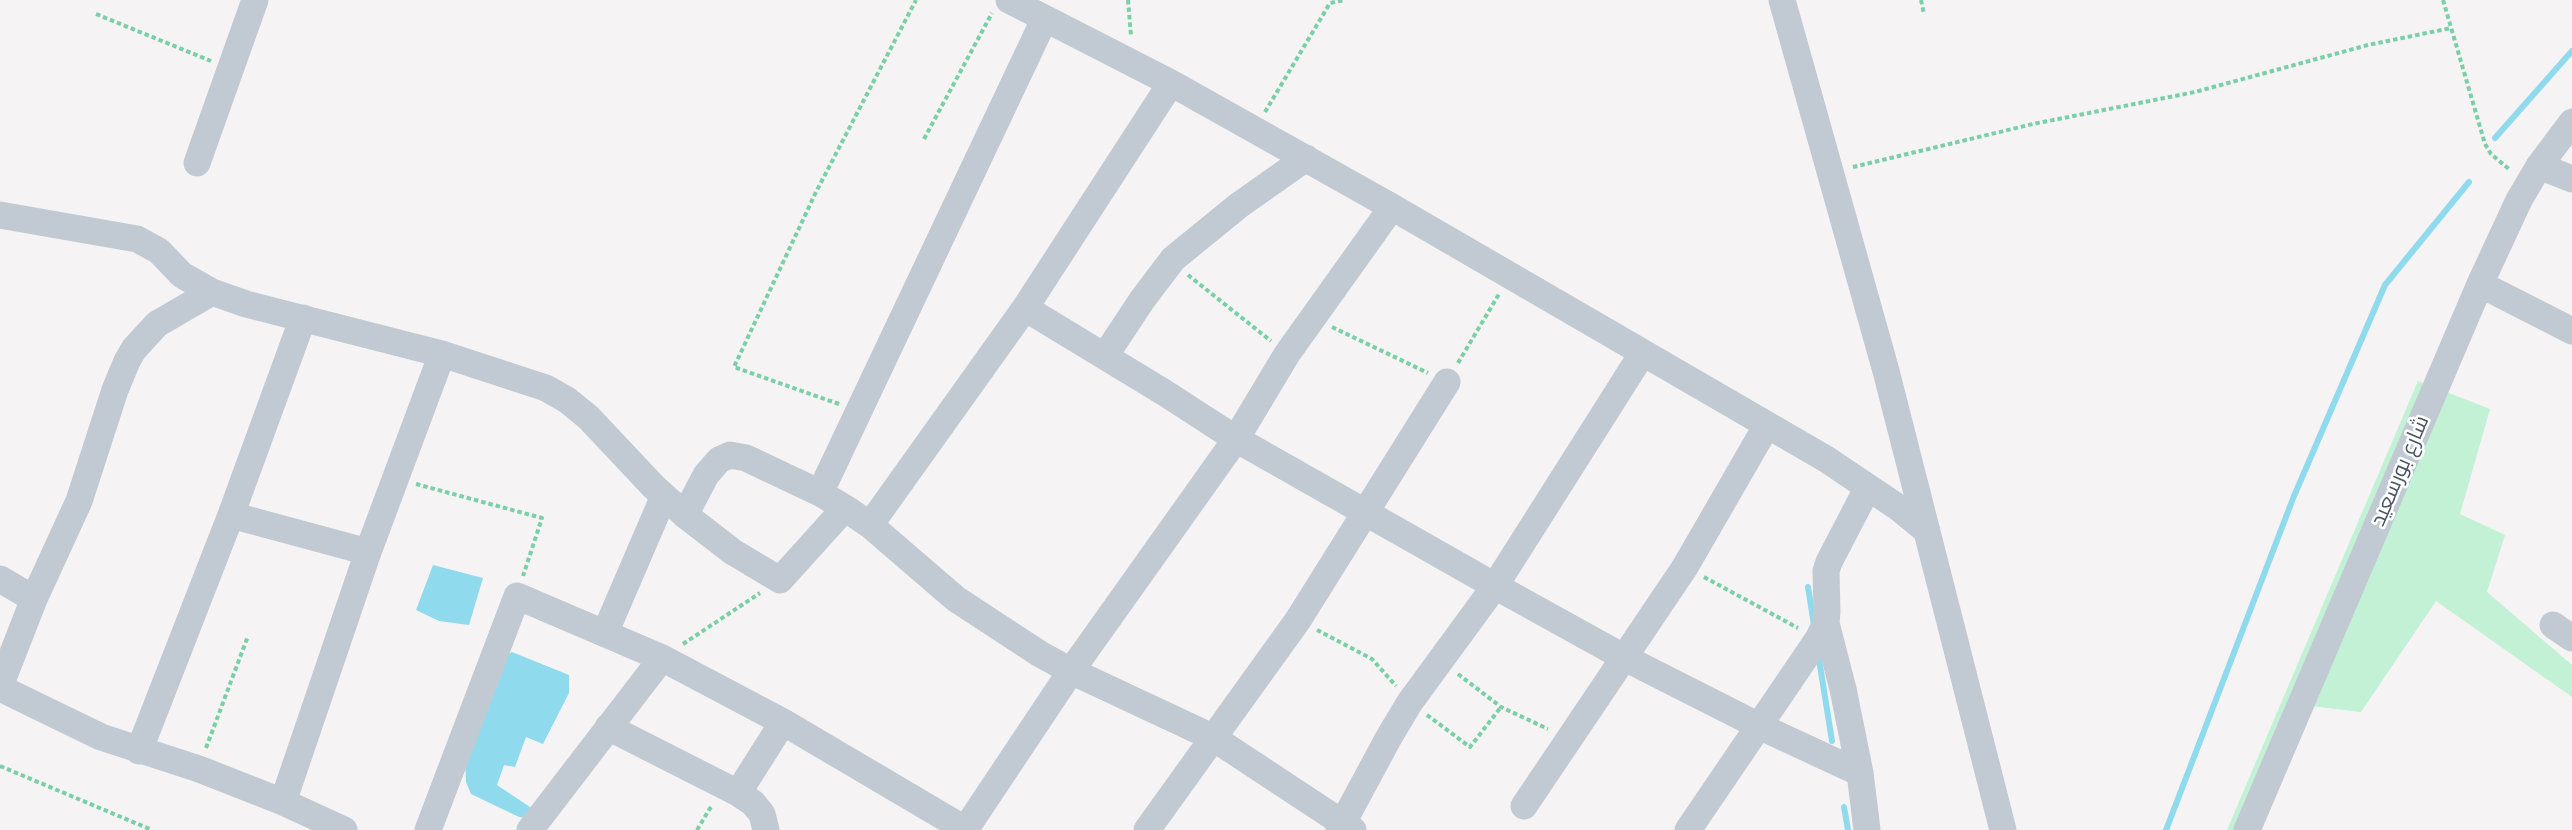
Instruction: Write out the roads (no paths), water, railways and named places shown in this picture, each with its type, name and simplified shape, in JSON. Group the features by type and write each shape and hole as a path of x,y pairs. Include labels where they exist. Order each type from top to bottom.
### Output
{"street":[{"path":"197,163 255,0"},
{"path":"1782,0 1886,371 2003,830"},
{"path":"1001,5 1044,20 1133,64 1306,158 1767,425 1868,487 1927,531"},
{"path":"820,493 1044,20"},
{"path":"870,525 1025,308 1170,83"},
{"name":"شارع بورسعيد","path":"2247,830 2480,284 2519,200 2539,166 2572,122"},
{"path":"1106,356 1142,300 1173,259 1238,206 1306,158"},
{"path":"2539,166 2572,179"},
{"path":"428,830 517,596 662,658 783,722 965,830 1071,671 1236,439 1287,354 1392,207"},
{"path":"0,215 137,239 159,251 182,275 212,292 246,304 442,354 546,388 567,400 588,417 685,515 733,552 780,579 845,508"},
{"path":"2480,284 2572,331"},
{"path":"212,292 157,324 134,349 127,361 115,390 79,501 34,599 0,687 65,722 140,751 198,769 283,802 344,830"},
{"path":"1025,308 1106,356 1236,439 1495,586 1625,657 1759,726 1860,773"},
{"path":"140,751 231,515 303,318"},
{"path":"283,802 368,552 442,354"},
{"path":"685,515 711,467 718,460 730,455 746,458 820,493 870,525 956,599 1002,631 1071,671 1212,737 1345,828 1372,765 1410,702 1495,586 1642,354"},
{"path":"1147,830 1298,620 1447,382"},
{"path":"1524,806 1685,567 1767,425"},
{"path":"1868,487 1829,562 1826,572 1822,631 1843,688 1860,773 1868,830"},
{"path":"605,633 664,496"},
{"path":"231,515 368,552"},
{"path":"0,579 34,599"},
{"path":"1688,830 1822,631"},
{"path":"530,830 662,658"},
{"path":"730,789 783,722"},
{"path":"608,727 753,803 762,814 766,830"}],"water":[{"path":"433,565 483,578 469,625 439,621 416,610"},
{"path":"512,652 569,675 569,693 543,744 526,737 515,767 504,765 497,785 530,807 528,818 519,817 471,794 466,782 465,759 498,659"}],"waterway":[{"path":"2495,138 2572,51"},
{"path":"2166,830 2294,496 2385,285 2469,182"},
{"path":"1808,587 1814,625"},
{"path":"1818,653 1832,741"},
{"path":"1844,807 1848,830"}]}
